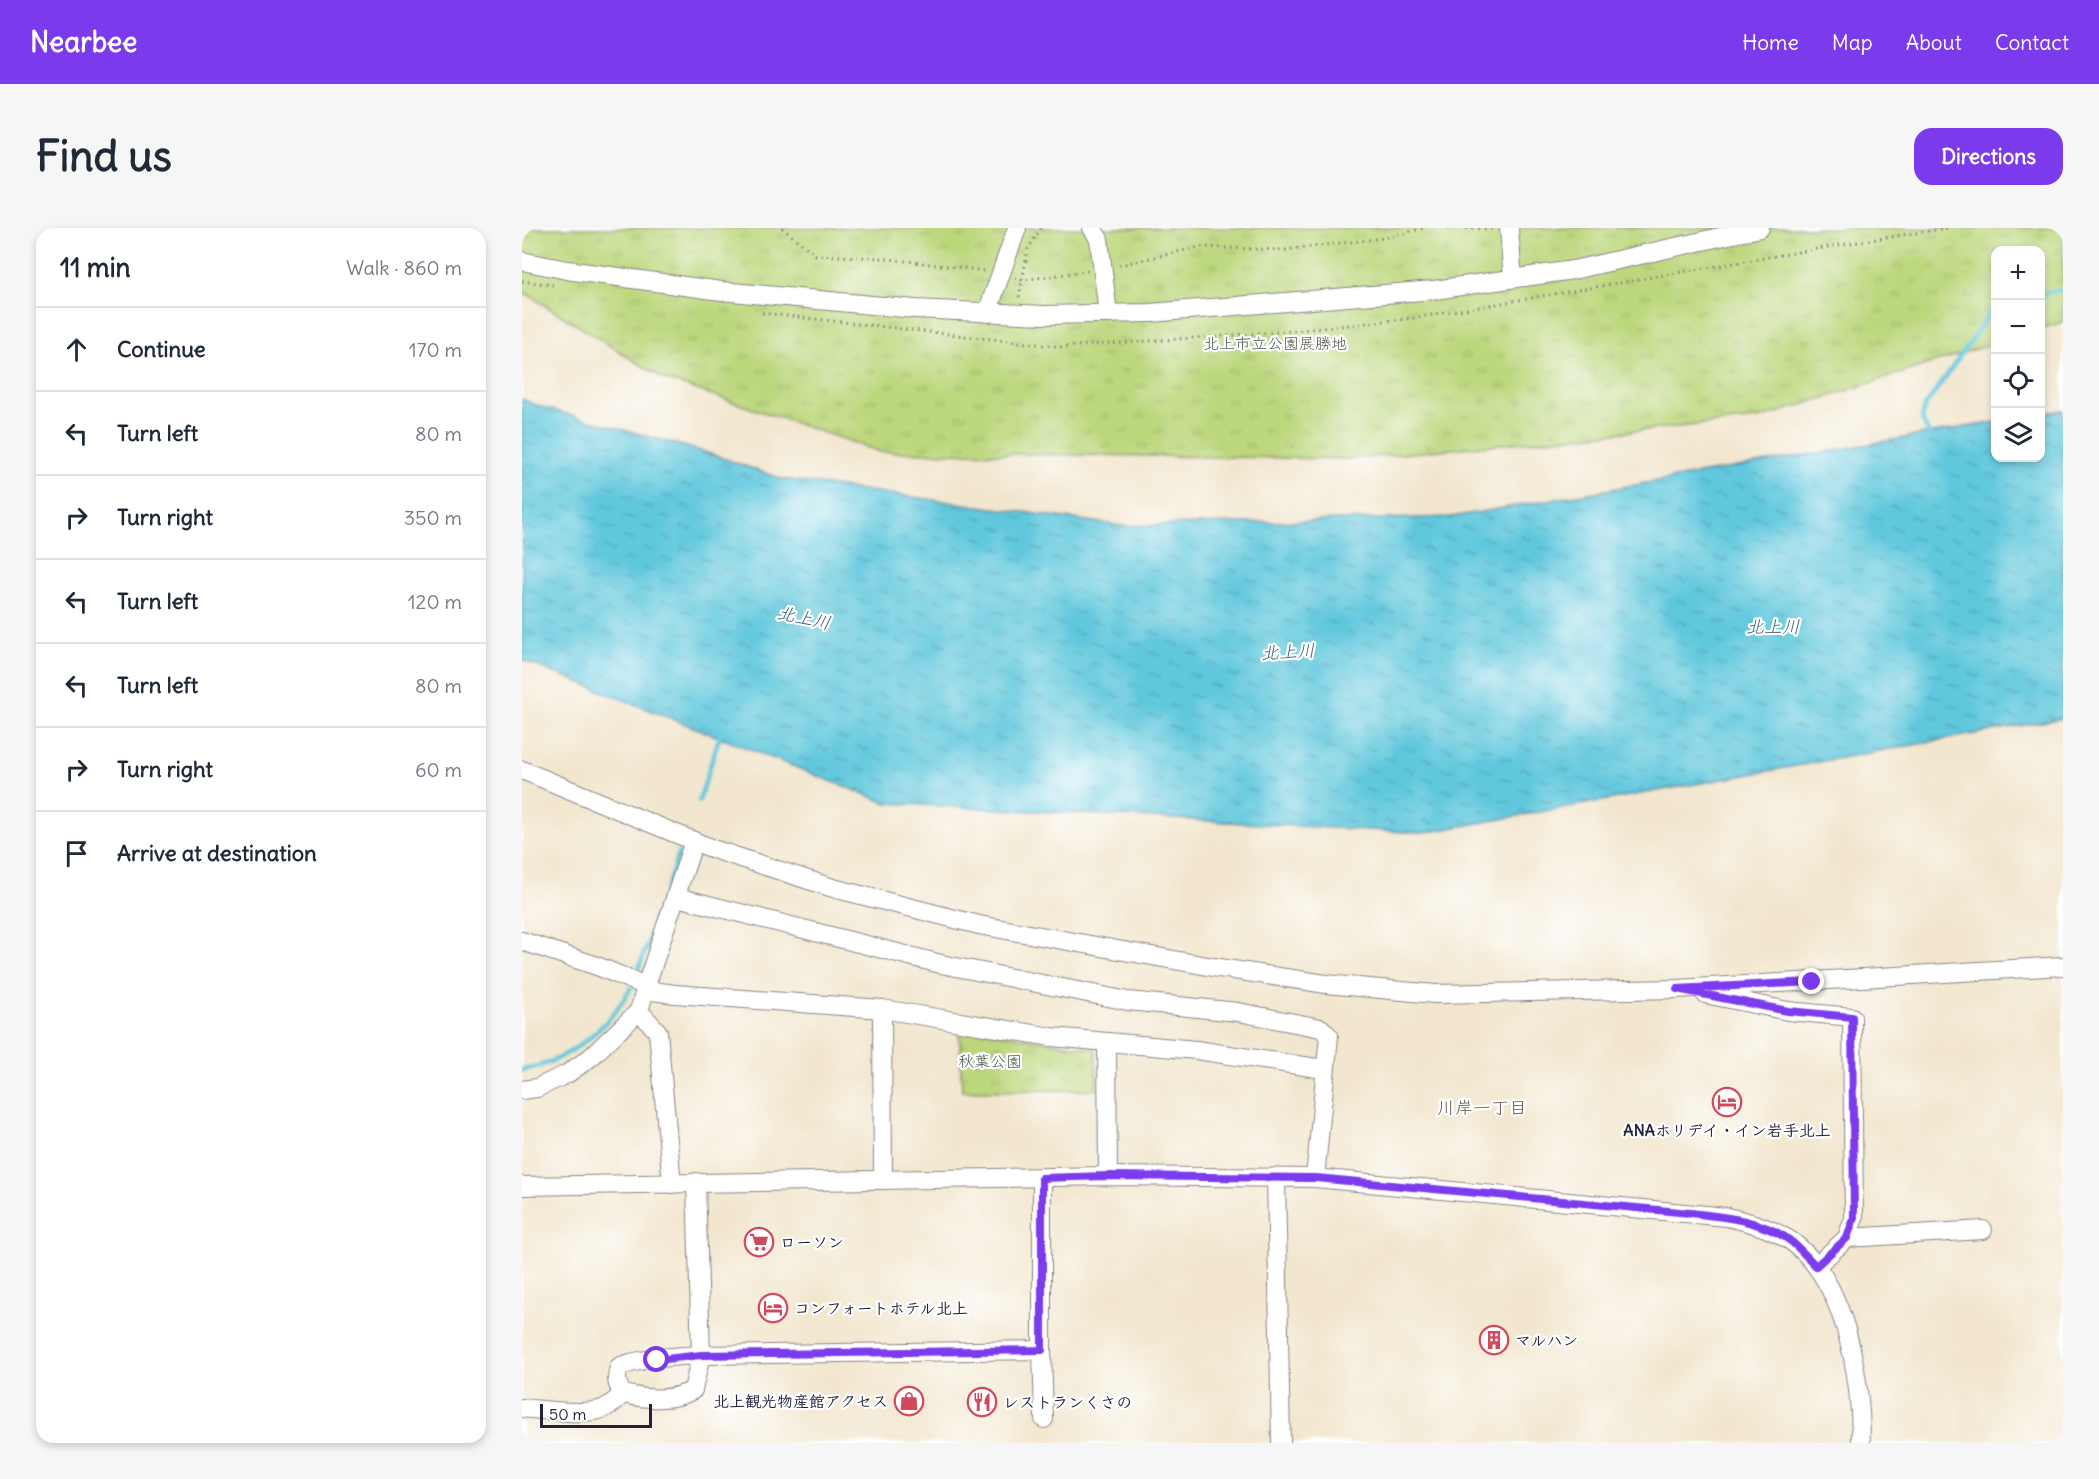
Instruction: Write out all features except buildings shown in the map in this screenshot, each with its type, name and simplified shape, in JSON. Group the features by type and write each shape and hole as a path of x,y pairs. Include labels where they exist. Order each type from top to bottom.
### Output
{"street":[{"path":"987,312 1017,228"},
{"path":"1092,228 1099,238 1108,314"},
{"path":"522,261 567,270 721,291 915,309 1016,314 1150,313 1434,290 1573,270 1760,228"},
{"path":"1509,229 1512,268"},
{"path":"522,770 694,841 819,884 979,925 1213,967 1326,984 1435,994 1677,989 2063,966"},
{"path":"522,941 597,966 646,986 694,841"},
{"path":"677,897 953,966 1128,1001 1238,1012 1321,1028 1329,1036 1324,1069 1316,1178"},
{"path":"1677,989 1788,1011 1852,1017 1854,1218 1847,1238 1816,1266"},
{"path":"522,1089 537,1088 567,1074 591,1057 639,1011 645,990 882,1009 1052,1037 1196,1050 1324,1069"},
{"path":"882,1009 884,1180"},
{"path":"639,1011 658,1032 672,1184"},
{"path":"1107,1042 1108,1176"},
{"path":"522,1186 1108,1176 1316,1178 1727,1217 1762,1226 1792,1242 1816,1266 1837,1302 1850,1343 1861,1414 1861,1443"},
{"path":"1042,1178 1044,1419"},
{"path":"1276,1178 1281,1443"},
{"path":"696,1182 701,1355 693,1390 683,1396 668,1398 641,1398 623,1394 617,1386 616,1376 619,1367 627,1363 701,1355 1042,1350"},
{"path":"1847,1238 1983,1230"},
{"path":"522,1408 556,1412 600,1410 614,1403 623,1394"}],"path":[{"path":"782,228 816,255 880,258 1001,273 1022,280 1102,269 1198,247 1285,250 1384,238 1424,228"},
{"path":"1016,314 1028,249 1041,228"},
{"path":"1448,228 1509,229"}],"green space":[{"name":"北上市立公園展勝地","path":"522,228 2063,228 2063,322 2045,328 2045,246 1991,246 1991,344 1758,419 1350,459 881,452 662,378 522,291"},
{"name":"秋葉公園","path":"959,1027 1096,1049 1097,1090 962,1091"}],"water":[{"name":"北上川","path":"522,399 538,406 708,453 782,479 1124,526 1452,517 1991,423 1991,462 2045,462 2045,413 2063,410 2063,718 1423,833 887,803 522,660"}],"waterway":[{"path":"2045,292 2063,290"},
{"path":"1931,437 1922,420 1924,408 1991,311"},
{"path":"699,801 721,732"},
{"path":"639,968 679,853"},
{"path":"522,1070 555,1059 585,1041 611,1017 631,988"}],"place":[{"name":"ANAホリデイ・イン岩手北上","path":"1727,1102"},
{"name":"ローソン","path":"759,1242"},
{"name":"コンフォートホテル北上","path":"773,1308"},
{"name":"マルハン","path":"1494,1340"},
{"name":"北上観光物産館アクセス","path":"909,1401"},
{"name":"レストランくさの","path":"982,1402"}],"district":[{"name":"川岸一丁目","path":"1482,1108"}],"route":[{"path":"657,1360 701,1355 1042,1350 1042,1178 1108,1176 1316,1178 1727,1217 1762,1226 1792,1242 1816,1266 1847,1238 1854,1218 1852,1017 1788,1011 1677,989 1812,982"}]}
